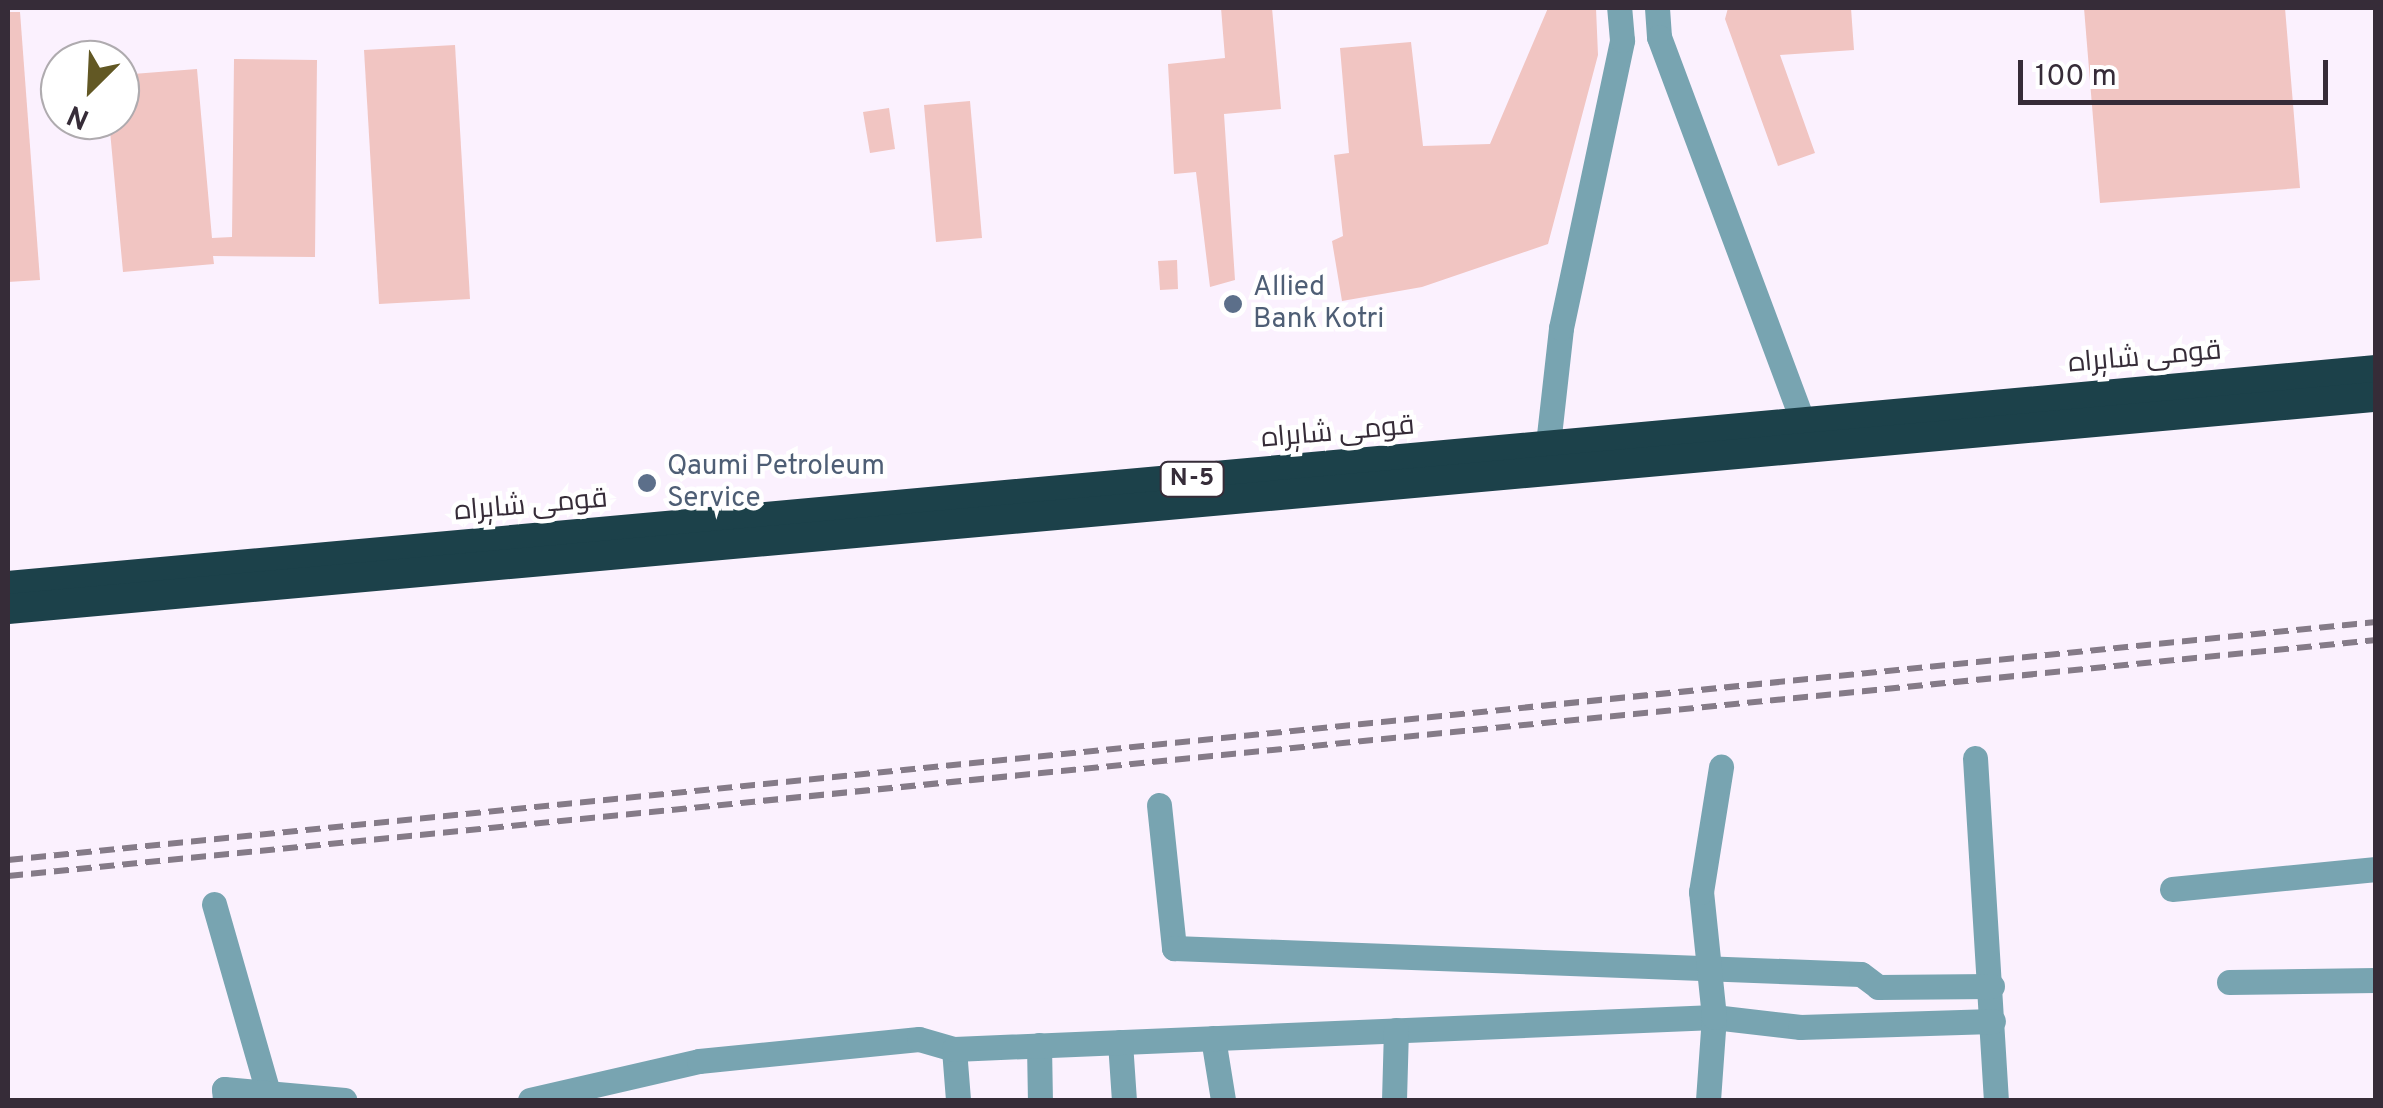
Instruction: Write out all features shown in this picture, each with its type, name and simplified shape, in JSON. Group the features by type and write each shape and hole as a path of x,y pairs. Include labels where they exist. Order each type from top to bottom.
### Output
{"highway":[{"name":"قومی شاہراہ","path":"8,609 1809,434 2376,370"},
{"name":"قومی شاہراہ","path":"1809,434 2376,397"},
{"name":"قومی شاہراہ","path":"8,586 1546,459"}],"street":[{"path":"1546,459 1561,328 1622,40 1619,8"},
{"path":"1657,8 1659,37 1809,434"},
{"path":"1976,758 1996,1100"},
{"path":"1708,1100 1714,1017 1701,892 1721,767"},
{"path":"1159,805 1174,948 1861,974 1878,987 1992,986"},
{"path":"2172,889 2376,869"},
{"path":"214,904 268,1092"},
{"path":"2229,982 2376,980"},
{"path":"530,1100 698,1061 919,1038 954,1048 1714,1017 1800,1027 1993,1021"},
{"path":"1394,1100 1396,1030"},
{"path":"1214,1038 1223,1100"},
{"path":"1120,1042 1124,1100"},
{"path":"1038,1045 1040,1100"},
{"path":"954,1048 958,1100"},
{"path":"225,1100 224,1089 345,1100"}],"building":[{"path":"1221,8 1272,8 1281,109 1224,114 1235,280 1210,287 1196,172 1174,174 1168,64 1225,58"},
{"path":"1548,8 1596,8 1598,55 1548,244 1422,287 1342,301 1332,241 1343,236 1334,155 1349,153 1340,48 1411,42 1423,146 1490,144"},
{"path":"1728,8 1851,8 1854,50 1780,55 1815,153 1778,166 1725,19"},
{"path":"2084,8 2285,8 2300,188 2100,203"},
{"path":"8,12 20,12 40,280 8,282"},
{"path":"455,45 470,299 379,304 364,50"},
{"path":"234,59 317,60 315,257 213,256 214,264 123,272 111,140 140,140 140,73 197,69 212,238 232,237"},
{"path":"970,101 982,238 936,242 924,105"},
{"path":"889,108 895,149 870,153 863,112"},
{"path":"1177,260 1178,289 1160,290 1158,261"}],"railway":[{"path":"8,860 2376,622"},
{"path":"8,876 2376,640"}],"place":[{"name":"Allied Bank Kotri","path":"1233,304"},
{"name":"Qaumi Petroleum Service","path":"647,483"}]}
